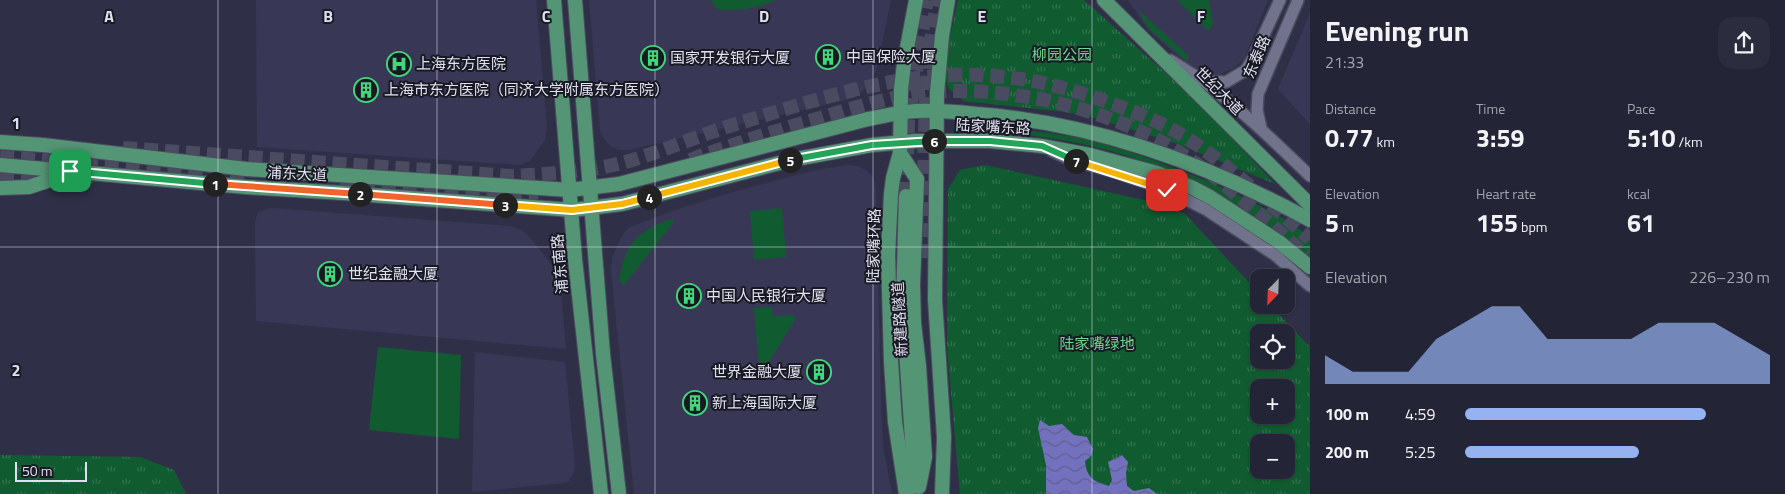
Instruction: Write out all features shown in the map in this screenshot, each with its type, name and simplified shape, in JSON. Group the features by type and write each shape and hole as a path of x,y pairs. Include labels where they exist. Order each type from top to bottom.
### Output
{"main road":[{"name":"浦东南路","path":"554,0 575,259 601,494"},
{"path":"575,0 603,354 619,494"},
{"name":"陆家嘴环路","path":"906,494 894,404 888,255 891,194 901,148 900,112 904,64 916,0"},
{"path":"941,494 944,437 935,300 937,110 942,36 948,0"},
{"name":"世纪大道","path":"1104,0 1310,205"},
{"name":"陆家嘴东路","path":"590,188 619,184 900,112 937,110 1056,123 1116,139 1167,156 1250,189 1310,220"},
{"name":"陆家嘴东路","path":"592,209 622,204 791,160 872,145 901,148 937,140 990,141 1042,146 1090,155 1157,173 1193,188 1242,217 1279,242 1310,267"},
{"name":"浦东大道","path":"0,142 43,145 246,169 570,190 590,188"},
{"name":"新建路隧道","path":"901,148 917,179 913,285 914,323 920,375 925,457 917,492"},
{"name":"浦东大道","path":"0,165 246,187 572,210 592,209"},
{"path":"0,188 29,187 70,171"},
{"name":"陆家嘴环路","path":"906,196 903,314 913,454"},
{"path":"922,258 922,342 941,494"},
{"name":"新建路隧道","path":"913,454 917,492"}],"street":[{"name":"东泰路","path":"1158,53 1201,80 1226,82 1246,70 1280,0"},
{"name":"东泰路","path":"1261,128 1257,110 1258,94 1298,0"},
{"path":"1201,80 1225,97 1261,128 1310,176"},
{"path":"1042,146 1069,159 1167,190 1204,209 1275,255 1310,286"}],"shaded area":[{"name":"上海东方医院","path":"256,0 536,0 547,128 545,140 530,161 520,165 257,147"},
{"path":"589,0 891,0 877,67 867,87 854,98 630,150 619,150 610,146 600,130"},
{"path":"1128,0 1268,0 1244,59 1234,68 1220,74 1211,74 1192,68 1148,30"},
{"path":"1310,13 1310,124 1278,89"},
{"path":"846,165 857,166 866,170 873,177 876,188 883,446 892,494 634,494 611,271 612,258 621,237 628,228 672,211 726,194 812,171"},
{"path":"271,208 511,226 521,230 529,236 551,264 560,280 566,349 256,321 255,222 258,212"},
{"path":"475,352 565,362 575,467 569,481 472,492"}],"green space":[{"path":"711,0 774,0 747,9 730,10 717,9"},
{"name":"柳园公园","path":"958,0 1084,0 1198,102 1275,184 1178,144 1095,118 1065,112 964,101 948,88 945,75 947,51"},
{"path":"1177,0 1209,0 1213,23 1209,31"},
{"path":"1137,9 1188,55 1188,62 1149,29"},
{"path":"976,127 1070,136 1100,143 1154,160 1247,199 1298,228 1310,237 1310,257 1228,201 1176,174 1134,158 1091,146 1039,137 976,131"},
{"name":"陆家嘴绿地","path":"985,165 1162,204 1185,214 1250,283 1250,314 1279,314 1288,324 1250,324 1250,369 1295,369 1295,331 1310,347 1310,494 960,494 947,347 948,189 960,170"},
{"path":"782,208 786,257 754,260 750,211"},
{"path":"671,219 674,222 624,285 619,281 625,258 634,241 649,229"},
{"path":"772,307 773,317 792,315 796,318 767,365 759,365 754,308"},
{"path":"378,347 461,355 459,439 369,430"},
{"path":"0,455 140,457 174,470 186,494 0,494"}],"water":[{"path":"1040,420 1049,426 1062,424 1074,435 1087,437 1093,449 1091,456 1085,461 1086,467 1089,475 1095,480 1109,486 1112,480 1108,462 1122,455 1128,462 1126,473 1127,486 1134,491 1149,488 1157,494 1046,494 1046,465 1038,428"}],"tunnel":[{"path":"906,196 908,122 927,0"},
{"path":"922,258 925,128 929,64 938,0"},
{"path":"123,148 510,176 555,173 600,168 629,161 736,124 844,92 872,86 927,77 955,75 1010,77 1082,93 1157,122 1190,140 1221,163 1310,239"},
{"path":"690,160 738,143 870,103 905,96 940,91 957,91 1010,94 1037,98 1063,104 1115,121 1163,143 1220,181 1306,256"},
{"path":"0,157 246,175"},
{"path":"0,178 79,178 92,176"},
{"path":"340,182 511,194 538,192"}],"place":[{"name":"中国保险大厦","path":"828,57"},
{"name":"国家开发银行大厦","path":"653,58"},
{"name":"上海东方医院","path":"399,64"},
{"name":"上海市东方医院（同济大学附属东方医院）","path":"366,90"},
{"name":"世纪金融大厦","path":"330,274"},
{"name":"中国人民银行大厦","path":"689,296"},
{"name":"世界金融大厦","path":"819,372"},
{"name":"新上海国际大厦","path":"695,403"}],"route":[{"path":"70,171 246,187 572,210 622,204 791,160 872,145 937,140 990,141 1042,146 1069,159 1167,190"}]}
